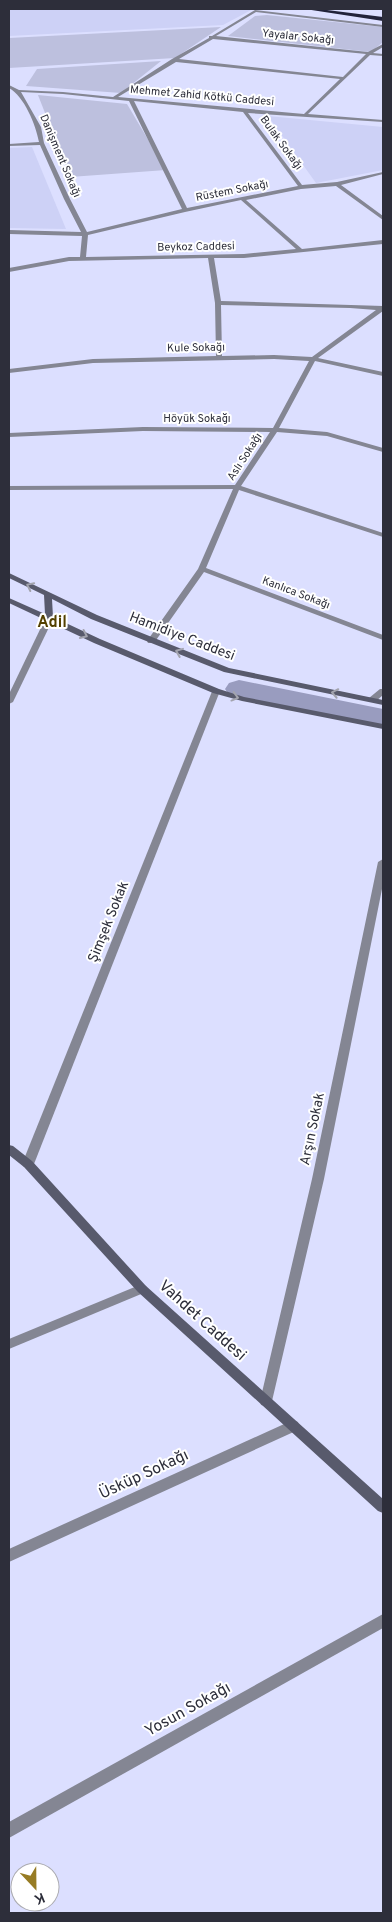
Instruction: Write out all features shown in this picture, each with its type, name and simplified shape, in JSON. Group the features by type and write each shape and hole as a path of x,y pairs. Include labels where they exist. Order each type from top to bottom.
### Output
{"highway":[{"path":"308,9 383,19"},
{"path":"341,9 383,13"}],"street":[{"path":"115,97 210,36 255,11 383,26"},
{"name":"Yayalar Sokağı","path":"210,36 383,55"},
{"path":"306,114 370,53 383,45"},
{"path":"174,60 344,78"},
{"path":"9,86 18,91"},
{"name":"Mehmet Zahid Kötkü Caddesi","path":"18,91 115,97 244,111 383,121"},
{"name":"Danişment Sokağı","path":"18,91 39,127 42,143 85,234 83,259"},
{"path":"131,100 185,210"},
{"name":"Bulak Sokağı","path":"244,111 301,187"},
{"path":"9,145 42,143"},
{"name":"Rüstem Sokağı","path":"9,232 85,234 185,210 301,187 337,184 383,173"},
{"path":"337,184 383,218"},
{"path":"243,200 300,250"},
{"name":"Beykoz Caddesi","path":"9,270 69,259 211,257 383,242"},
{"path":"211,257 218,303 219,357"},
{"path":"218,303 350,306 382,309"},
{"name":"Aslı Sokağı","path":"151,641 202,569 237,487 275,430 313,359 382,309"},
{"name":"Kule Sokağı","path":"9,371 93,361 274,357 313,359 383,374"},
{"name":"Höyük Sokağı","path":"9,435 143,429 275,430 327,434 383,450"},
{"path":"9,488 237,487 383,535"},
{"name":"Kanlıca Sokağı","path":"202,569 383,638"},
{"name":"Hamidiye Caddesi","path":"9,575 94,617 227,670 383,702"},
{"path":"9,702 49,619 48,594"},
{"path":"9,600 216,692 242,699 383,727"},
{"path":"372,700 383,691"},
{"name":"Şimşek Sokak","path":"28,1164 216,692"},
{"name":"Arşın Sokak","path":"266,1401 318,1180 383,862"},
{"name":"Vahdet Caddesi","path":"9,1149 28,1164 142,1289 383,1507"},
{"path":"9,1344 142,1289"},
{"name":"Üsküp Sokağı","path":"9,1556 293,1426"},
{"name":"Yosun Sokağı","path":"9,1830 383,1621"}],"shaded area":[{"path":"9,9 253,9 223,25 9,36"},
{"path":"267,15 383,27 383,42 371,52 228,36 255,16"},
{"path":"221,27 175,58 9,68 9,38"},
{"path":"161,61 121,93 26,86 37,69"},
{"path":"38,95 127,104 166,170 70,177"},
{"path":"268,116 383,127 383,170 316,183"},
{"path":"32,147 66,229 9,228 9,148"}],"waterway":[{"path":"239,689 383,718"}],"district":[{"name":"Adil","path":"52,623"}]}
